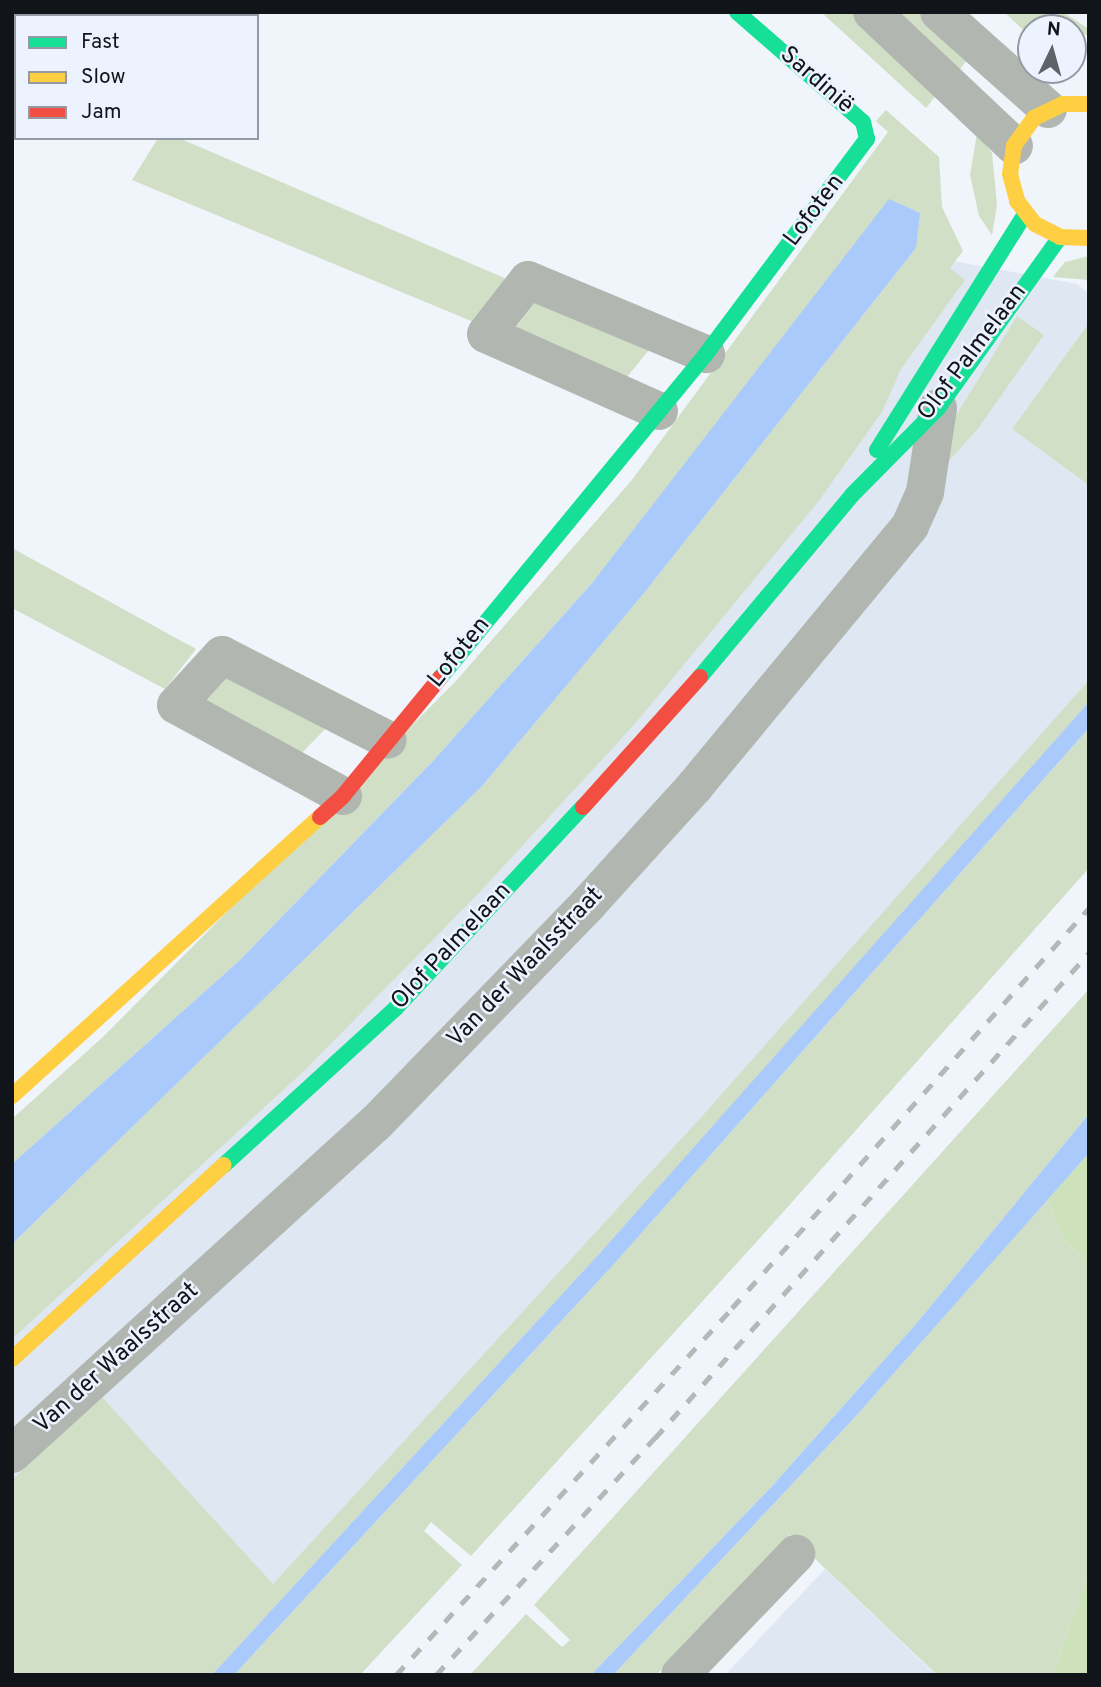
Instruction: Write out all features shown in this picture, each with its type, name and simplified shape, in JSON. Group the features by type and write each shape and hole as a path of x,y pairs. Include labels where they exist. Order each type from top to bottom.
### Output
{"street":[{"name":"Sardinië","path":"737,12 863,122 867,139 855,160"},
{"path":"872,12 1014,146"},
{"path":"939,12 1048,109"},
{"path":"1089,104 1048,109 1034,118 1014,146 1012,188 1025,214 1060,237 1089,238"},
{"name":"Lofoten","path":"12,1096 343,796 706,354 855,160"},
{"name":"Olof Palmelaan","path":"852,495 915,383 1025,214"},
{"name":"Olof Palmelaan","path":"12,1359 395,1009 659,726 852,495 938,408 1060,237"},
{"path":"659,411 486,334 528,280 706,354"},
{"name":"Van der Waalsstraat","path":"12,1454 376,1123 589,903 695,786 910,526 925,492 938,408"},
{"path":"343,796 176,705 222,655 388,740"},
{"path":"680,1675 796,1554"}],"shaded area":[{"path":"931,257 1077,284 1089,294 1089,715 222,1675 12,1675 12,1203"},
{"path":"825,1569 936,1675 725,1675"}],"green space":[{"path":"821,12 859,12 941,89 926,108"},
{"path":"892,12 917,12 968,59 957,73"},
{"path":"1004,12 1066,14 1017,14 1017,24"},
{"path":"886,110 939,157 942,207 963,251 950,268 965,280 901,369 882,412 818,502 634,725 475,897 305,1070 12,1339 12,1244 482,786 644,593 916,248 593,582 433,761 240,960 12,1164 12,1119 105,1035 455,682 632,480 888,132 876,121"},
{"path":"977,133 992,153 997,205 992,235 979,216 970,175"},
{"path":"157,140 184,140 509,280 476,323 132,180"},
{"path":"1089,256 1089,280 1053,277 1065,262"},
{"path":"538,297 654,344 622,383 513,332"},
{"path":"1017,316 1044,335 977,430 944,466 943,437"},
{"path":"1089,323 1089,485 1012,429"},
{"path":"12,548 196,649 165,689 12,608"},
{"path":"224,671 328,726 295,760 201,702"},
{"path":"1089,680 1089,702 937,876 600,1253 212,1675 12,1675 12,1480 101,1396 273,1584 704,1114"},
{"path":"1089,728 1089,868 769,1228 471,1556 431,1522 424,1531 462,1565 360,1675 234,1675 614,1264"},
{"path":"1089,989 1089,1114 916,1324 773,1485 591,1675 470,1675 526,1614 562,1647 570,1640 534,1605"},
{"path":"1089,1153 1089,1263 1062,1238 1048,1199"},
{"path":"1048,1199 1062,1238 1089,1263 1089,1571 1053,1675 937,1675 790,1535 656,1675 613,1675 856,1416"},
{"path":"1089,1571 1089,1675 1053,1675"}],"water":[{"path":"889,199 920,213 916,248 644,593 482,786 12,1244 12,1164 240,960 433,761 593,582"},
{"path":"1089,702 1089,728 614,1264 234,1675 212,1675 600,1253"},
{"path":"1089,1114 1089,1153 856,1416 613,1675 591,1675 773,1485 916,1324"}],"railway":[{"path":"396,1675 732,1308 1089,908"},
{"path":"436,1675 655,1438 1089,953"}],"traffic: fast":[{"path":"440,678 706,354 867,139 863,122 737,12"},
{"path":"877,450 1025,214"},
{"path":"700,677 852,495 938,408 1060,237"},
{"path":"224,1165 395,1009 583,807"}],"traffic: slow":[{"path":"1089,104 1063,104 1034,118 1014,146 1010,174 1017,201 1035,224 1060,237 1089,238"},
{"path":"12,1096 320,817"},
{"path":"12,1359 224,1165"}],"traffic: jam":[{"path":"583,807 700,677"},
{"path":"320,817 343,796 440,678"}]}
